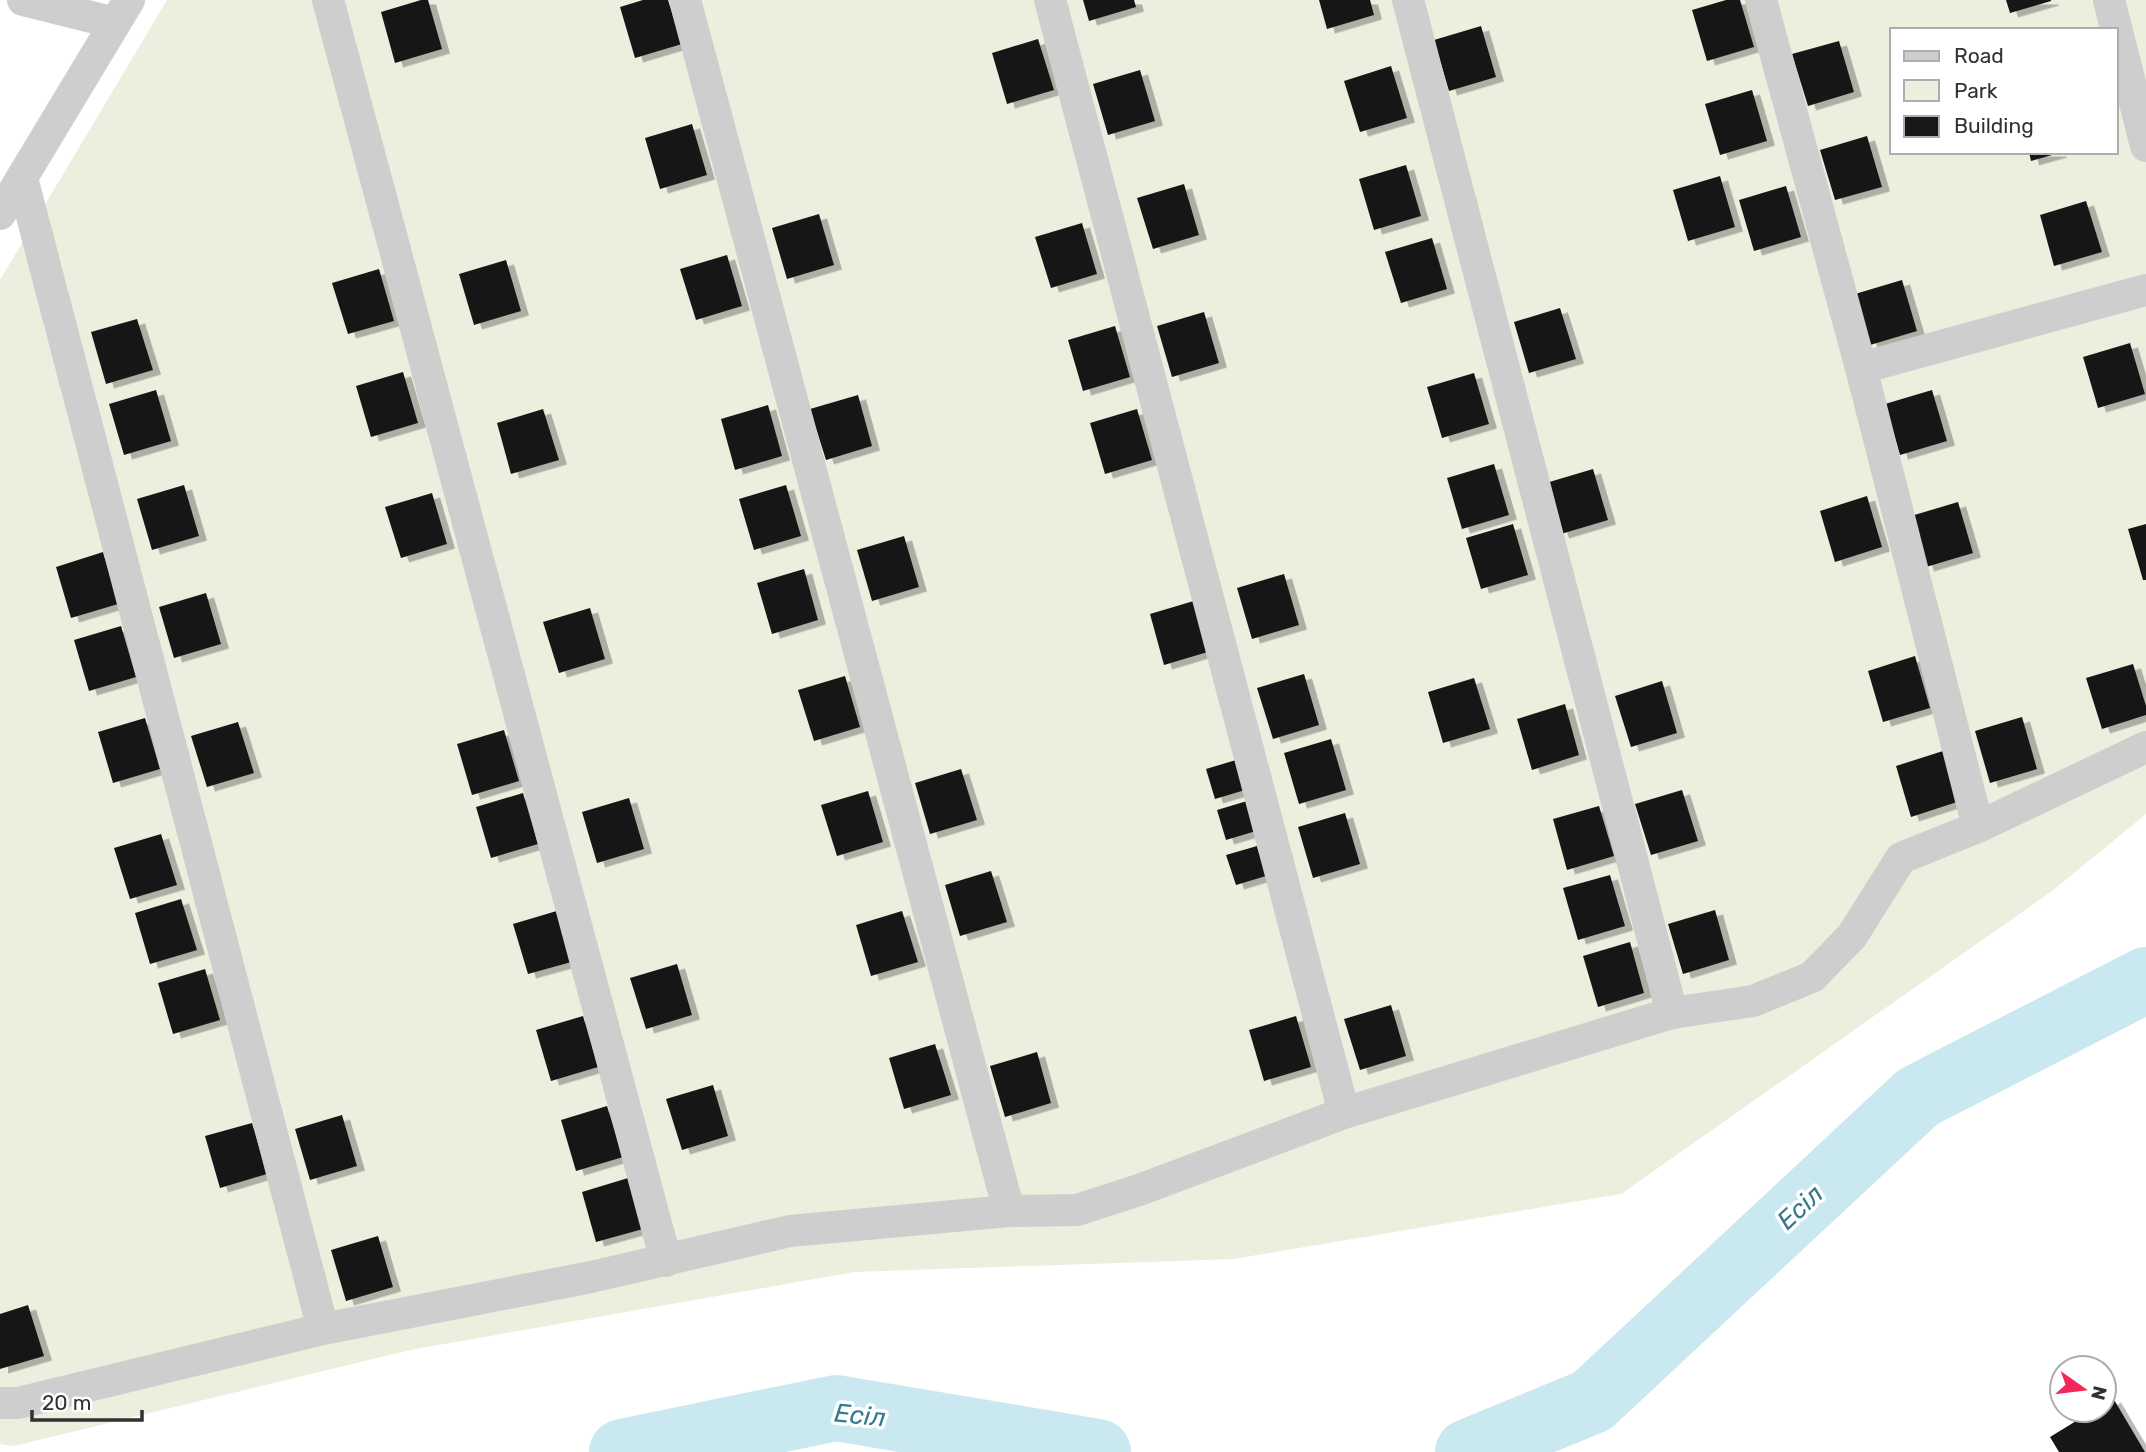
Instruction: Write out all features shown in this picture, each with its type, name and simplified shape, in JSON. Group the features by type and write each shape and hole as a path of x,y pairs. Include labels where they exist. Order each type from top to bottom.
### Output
{"street":[{"path":"0,214 122,12 23,0"},
{"path":"328,0 666,1261"},
{"path":"685,0 1009,1211"},
{"path":"1050,0 1344,1113"},
{"path":"1408,0 1672,1013"},
{"path":"1761,0 1861,368 1978,827"},
{"path":"2109,0 2116,28"},
{"path":"2118,36 2146,146"},
{"path":"22,178 323,1329"},
{"path":"1861,368 2146,290"},
{"path":"0,1403 18,1403 323,1329 666,1261 790,1231 1009,1211 1077,1210 1139,1190 1344,1113 1672,1013 1753,1001 1812,977 1852,936 1901,858 1978,827 2146,747"}],"green space":[{"path":"167,0 2146,0 2146,814 2052,891 1621,1194 1233,1259 854,1272 410,1350 14,1446 0,1444 0,280"}],"building":[{"path":"428,0 442,49 395,63 381,12"},
{"path":"643,0 668,0 682,44 635,58 620,7"},
{"path":"1083,0 1134,0 1136,7 1089,21"},
{"path":"1319,0 1370,0 1374,15 1327,29"},
{"path":"1726,0 1740,0 1754,47 1707,61 1692,10"},
{"path":"2006,0 2051,0 2051,1 2010,13"},
{"path":"1481,26 1496,77 1449,91 1434,40"},
{"path":"1038,39 1054,90 1007,104 992,53"},
{"path":"1839,41 1854,92 1808,106 1792,54"},
{"path":"1391,66 1407,118 1360,132 1344,81"},
{"path":"1140,70 1155,121 1108,135 1093,84"},
{"path":"1752,90 1767,141 1720,155 1705,104"},
{"path":"692,124 707,175 660,189 645,138"},
{"path":"1867,136 1882,187 1835,200 1820,150"},
{"path":"2029,154 2056,154 2031,161"},
{"path":"1406,165 1421,216 1374,230 1359,179"},
{"path":"1720,176 1735,227 1688,241 1673,190"},
{"path":"1184,184 1199,235 1153,249 1137,198"},
{"path":"1786,186 1801,237 1754,251 1739,200"},
{"path":"2086,201 2102,252 2054,266 2040,215"},
{"path":"819,214 834,265 787,279 772,228"},
{"path":"1082,223 1097,274 1051,288 1035,237"},
{"path":"1432,238 1447,289 1401,303 1385,252"},
{"path":"727,255 742,306 696,320 680,269"},
{"path":"506,260 521,311 474,325 459,274"},
{"path":"379,269 394,321 348,334 332,283"},
{"path":"1902,280 1917,331 1870,345 1855,294"},
{"path":"1560,308 1576,359 1529,373 1514,322"},
{"path":"1204,312 1219,363 1172,377 1157,326"},
{"path":"137,319 153,370 106,384 91,332"},
{"path":"1115,326 1130,377 1083,391 1068,340"},
{"path":"2130,343 2145,394 2098,408 2083,357"},
{"path":"403,372 418,423 371,437 356,386"},
{"path":"1474,373 1489,424 1442,438 1427,387"},
{"path":"156,390 171,441 124,455 109,404"},
{"path":"1932,390 1947,441 1900,455 1885,404"},
{"path":"858,395 872,446 826,460 810,409"},
{"path":"768,405 782,456 735,470 721,419"},
{"path":"543,409 559,460 511,474 497,423"},
{"path":"1137,409 1152,460 1105,474 1090,423"},
{"path":"1494,464 1509,515 1462,529 1447,478"},
{"path":"1593,469 1608,520 1561,534 1546,483"},
{"path":"184,485 199,536 152,550 137,499"},
{"path":"786,485 801,536 754,550 739,499"},
{"path":"432,493 447,544 401,558 385,507"},
{"path":"1867,496 1882,547 1835,562 1820,511"},
{"path":"1958,502 1973,553 1926,567 1911,516"},
{"path":"1513,524 1528,575 1481,589 1466,538"},
{"path":"2146,524 2146,580 2143,580 2128,529"},
{"path":"904,536 919,587 872,601 857,550"},
{"path":"103,552 118,604 71,618 56,567"},
{"path":"804,569 818,620 772,634 757,583"},
{"path":"1284,574 1299,625 1252,639 1237,588"},
{"path":"206,593 221,644 174,658 159,607"},
{"path":"1197,600 1211,651 1164,665 1150,614"},
{"path":"590,608 605,659 559,673 543,622"},
{"path":"121,626 136,677 89,691 74,640"},
{"path":"1915,656 1930,708 1883,722 1868,671"},
{"path":"2133,664 2146,706 2146,715 2102,729 2086,678"},
{"path":"1304,674 1319,725 1273,739 1257,688"},
{"path":"845,676 860,727 814,741 798,690"},
{"path":"1474,678 1490,729 1443,743 1428,692"},
{"path":"1662,681 1677,733 1631,747 1615,696"},
{"path":"1565,704 1579,755 1532,770 1517,719"},
{"path":"2022,717 2037,769 1990,783 1975,731"},
{"path":"145,718 160,769 113,783 98,732"},
{"path":"238,722 254,773 207,787 191,736"},
{"path":"504,730 519,781 472,795 457,744"},
{"path":"1331,739 1346,790 1299,804 1284,753"},
{"path":"1943,751 1957,802 1911,817 1896,766"},
{"path":"1236,760 1245,790 1215,799 1206,769"},
{"path":"961,769 977,820 930,834 915,783"},
{"path":"1682,790 1698,841 1651,855 1635,804"},
{"path":"868,791 883,842 837,856 821,805"},
{"path":"523,793 538,844 491,858 476,807"},
{"path":"629,798 644,849 597,863 582,812"},
{"path":"1247,801 1256,831 1226,840 1217,810"},
{"path":"1599,806 1614,856 1567,870 1553,819"},
{"path":"1345,813 1360,864 1313,878 1298,827"},
{"path":"161,834 177,885 130,899 114,848"},
{"path":"1257,846 1266,876 1236,885 1226,855"},
{"path":"991,871 1007,922 960,936 945,885"},
{"path":"1610,875 1625,926 1578,940 1563,888"},
{"path":"181,899 197,950 150,964 135,913"},
{"path":"560,910 575,961 528,974 513,924"},
{"path":"1715,910 1729,960 1683,974 1668,924"},
{"path":"902,911 918,962 871,976 856,925"},
{"path":"1630,942 1644,993 1598,1007 1583,956"},
{"path":"677,964 692,1015 646,1029 630,978"},
{"path":"205,969 220,1020 173,1034 158,983"},
{"path":"1391,1005 1406,1056 1360,1070 1344,1019"},
{"path":"583,1016 598,1067 551,1081 536,1030"},
{"path":"1296,1016 1311,1067 1264,1081 1249,1030"},
{"path":"935,1044 951,1095 904,1109 889,1058"},
{"path":"1037,1052 1051,1103 1005,1117 990,1066"},
{"path":"713,1085 728,1136 682,1150 666,1099"},
{"path":"607,1106 623,1157 576,1171 561,1120"},
{"path":"342,1115 357,1166 310,1180 295,1129"},
{"path":"252,1123 267,1174 220,1188 205,1136"},
{"path":"628,1178 643,1229 596,1242 582,1192"},
{"path":"378,1236 393,1287 346,1301 331,1250"},
{"path":"28,1305 44,1356 0,1369 0,1314"},
{"path":"2118,1406 2145,1452 2059,1452 2050,1437 2071,1424 2118,1424"}],"waterway":[{"name":"Есіл","path":"1468,1452 1592,1401 1918,1097 2146,980"},
{"name":"Есіл","path":"622,1452 836,1408 1098,1452"}]}
